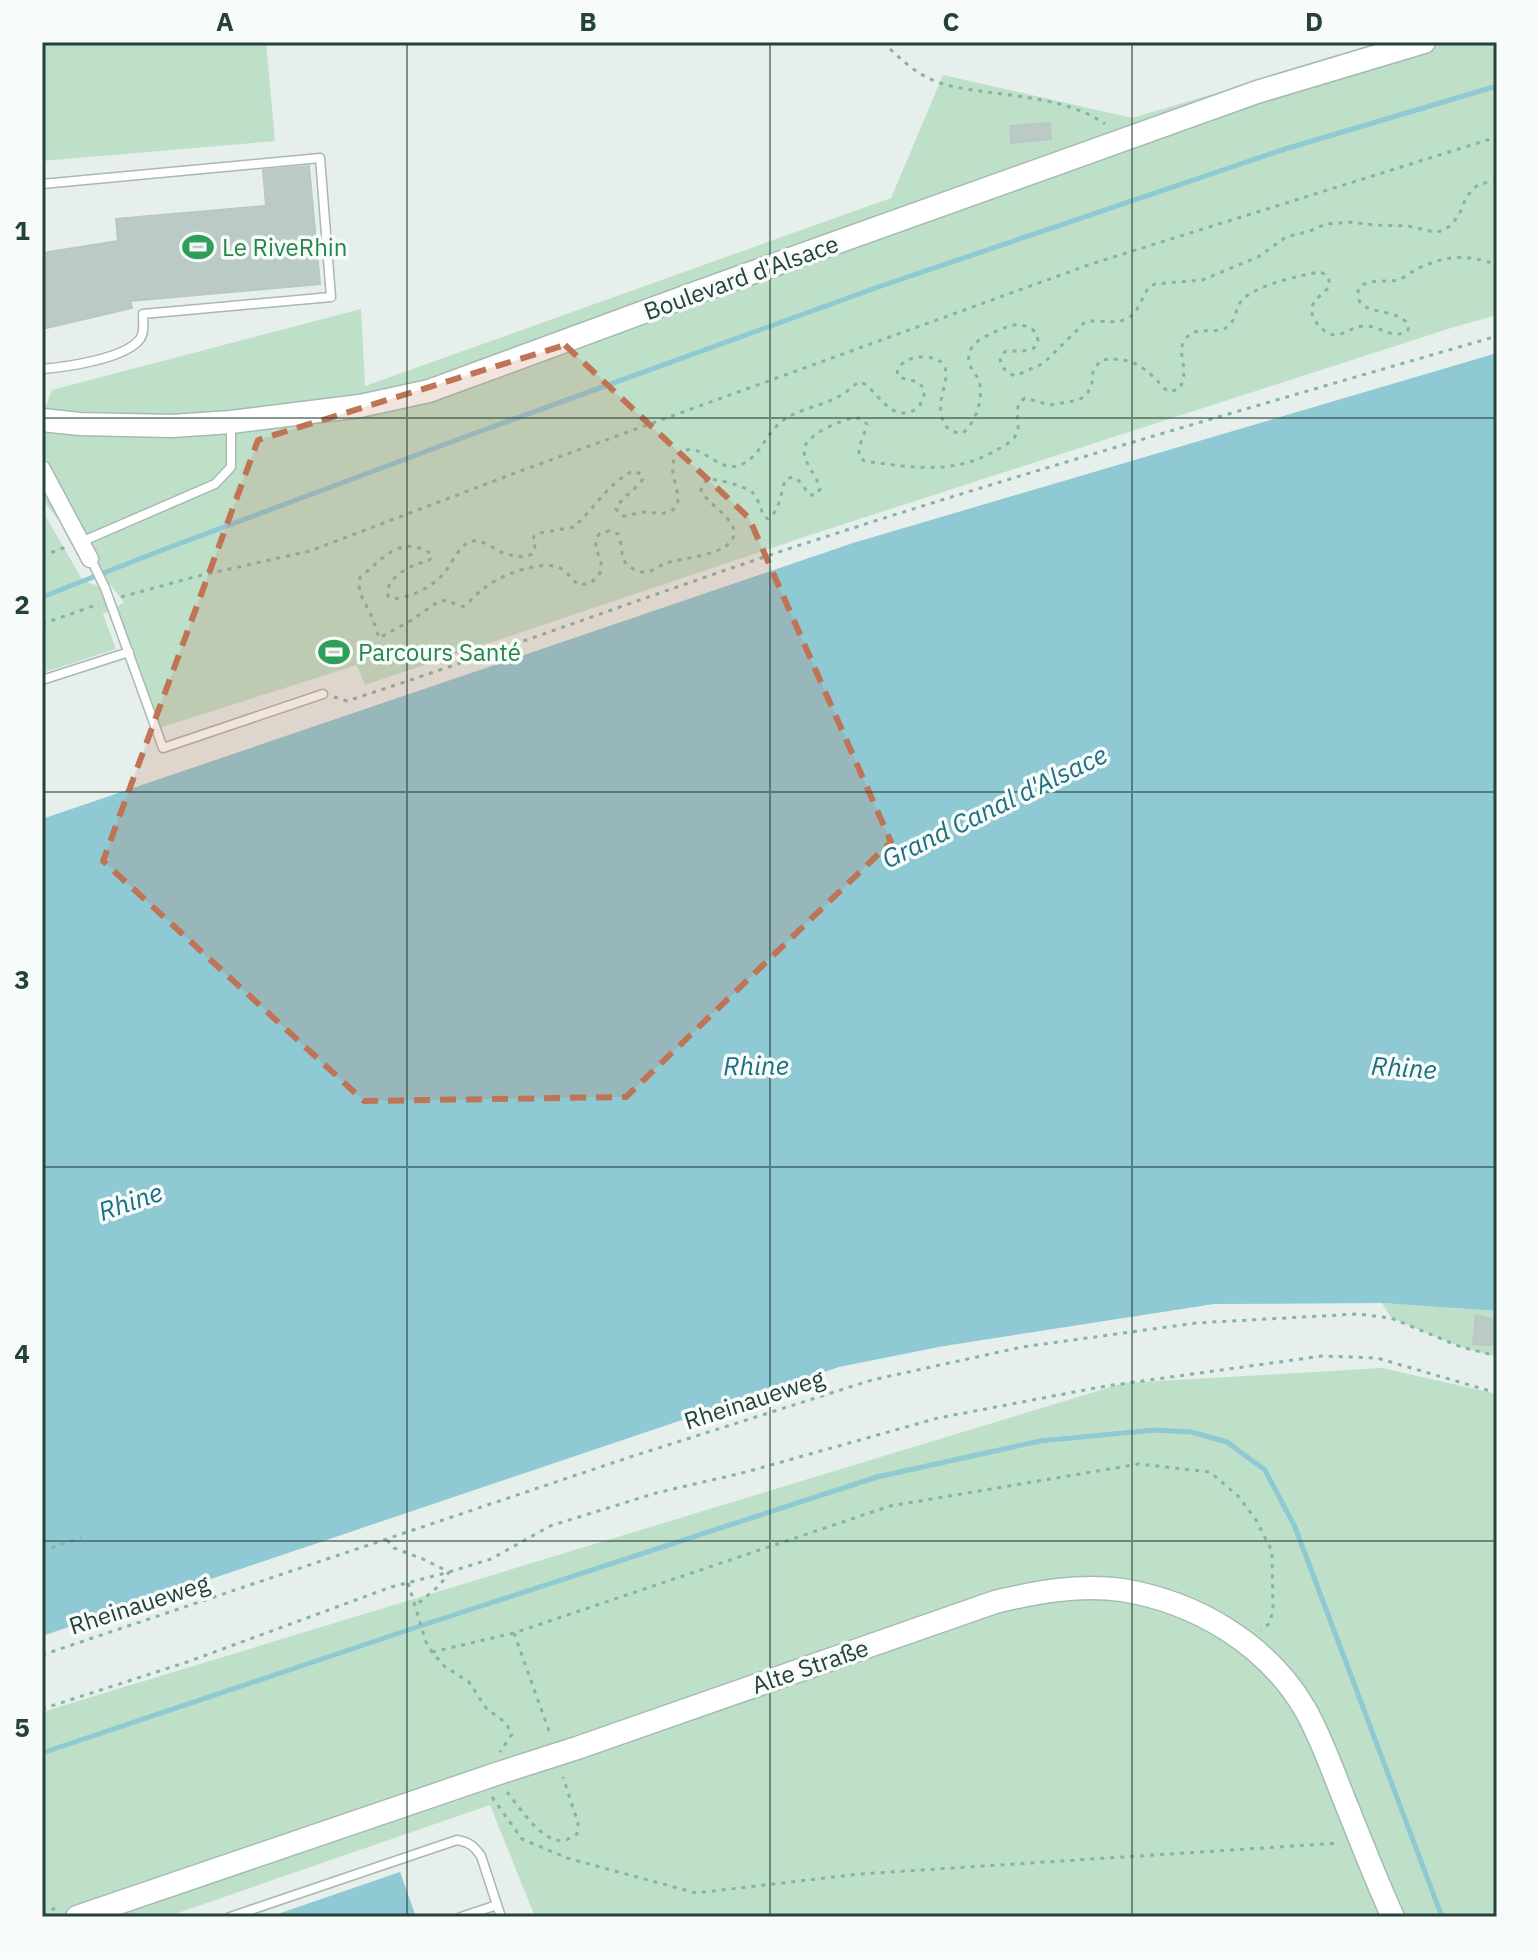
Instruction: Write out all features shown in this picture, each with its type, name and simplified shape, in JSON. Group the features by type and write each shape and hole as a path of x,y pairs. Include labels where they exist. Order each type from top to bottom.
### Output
{"street":[{"name":"Boulevard d'Alsace","path":"42,420 158,426 231,422 360,406 429,391 1257,92 1424,42"},
{"path":"42,469 67,504 90,559"},
{"name":"Alte Straße","path":"77,1917 577,1748 995,1602 1039,1591 1119,1590 1155,1597 1224,1626 1284,1680 1304,1709 1328,1757 1393,1917"}],"lane":[{"path":"42,184 320,158 331,297 143,314 141,339 114,355 76,365 42,369"},
{"path":"81,542 215,484 231,467 231,422"},
{"path":"90,559 105,588 163,748 323,694"},
{"path":"42,680 129,652"},
{"path":"230,1917 457,1840 467,1842 481,1856 501,1917"},
{"path":"461,1917 497,1905"}],"path":[{"path":"883,42 914,70 938,82 1090,114 1124,139"},
{"path":"42,624 198,576 310,551 523,470 1091,264 1497,137"},
{"path":"1497,181 1479,184 1472,190 1459,215 1442,231 1351,222 1326,224 1286,237 1258,257 1202,280 1155,284 1148,288 1129,318 1118,322 1085,322 1044,363 1015,376 1006,372 1000,357 1006,351 1034,348 1038,341 1037,334 1031,328 1017,324 987,336 969,349 969,362 980,384 979,400 974,419 963,433 949,431 944,424 941,399 947,371 943,364 936,359 912,358 898,368 897,374 900,378 915,380 925,391 922,401 908,413 890,409 861,382 831,401 781,422 750,460 739,465 727,467 718,464 697,450 688,449 679,453 671,469 679,494 678,502 673,510 666,513 643,512 622,516 618,513 618,504 643,479 641,474 633,471 597,501 574,527 534,536 535,547 532,554 526,557 503,553 473,541 462,547 448,569 432,584 393,599 386,592 394,578 432,557 423,548 407,545 397,548 360,577 359,591 379,638 438,602 447,600 465,605 485,587 508,573 555,566 564,569 579,585 590,583 600,573 601,561 595,540 599,534 609,531 618,534 622,542 621,555 626,564 632,569 646,572 665,563 722,550 731,542 733,526 701,491 708,480 751,490 758,499 763,516 768,519 776,512 786,479 793,477 810,495 816,495 820,489 818,479 806,461 806,443 818,432 843,422 856,418 863,419 867,424 858,450 864,461 921,468 946,467 987,455 1007,444 1019,429 1017,407 1025,398 1050,405 1079,400 1092,385 1093,370 1101,360 1129,360 1141,366 1169,392 1179,389 1185,372 1181,346 1186,337 1192,332 1227,327 1243,299 1265,287 1320,272 1326,274 1330,280 1329,287 1312,307 1313,315 1324,331 1333,335 1367,326 1397,335 1408,330 1404,318 1363,306 1358,292 1362,285 1369,281 1397,280 1415,269 1459,257 1479,258 1497,265"},
{"path":"323,694 347,701 876,521 1062,462 1497,336"},
{"path":"42,556 81,542"},
{"name":"Rheinaueweg","path":"42,1655 627,1458 872,1380 1022,1347 1196,1323 1357,1314 1391,1318 1461,1347 1497,1356"},
{"path":"42,1709 190,1661 391,1587 491,1559 550,1526 656,1493 746,1472 938,1418 1106,1386 1322,1356 1377,1358 1497,1393"},
{"path":"432,1652 514,1633 890,1506 1139,1464 1210,1472 1238,1496 1256,1520 1272,1551 1273,1609 1270,1623 1246,1643"},
{"path":"42,1551 81,1538"},
{"path":"387,1540 394,1548 449,1572"},
{"path":"415,1606 440,1585 449,1572"},
{"path":"408,1583 432,1652 444,1666 469,1682 486,1708 506,1723 512,1734 495,1761"},
{"path":"514,1633 550,1734"},
{"path":"504,1789 531,1823 544,1834 566,1840 577,1834 578,1823 563,1777"},
{"path":"490,1794 522,1839 567,1858 696,1893 860,1874 1361,1841"}],"highlighted area":[{"path":"565,345 749,518 891,842 626,1097 364,1101 103,861 258,440"}],"green space":[{"path":"42,42 266,42 275,141 42,161"},
{"path":"1389,42 1497,42 1497,315 807,536 365,685 357,665 156,729 113,610 103,614 116,649 42,673 42,510 83,581 105,588 113,609 124,602 42,499 42,416 52,390 361,309 365,386 891,198 943,75 1132,118"},
{"path":"1382,1303 1497,1311 1497,1357 1461,1347 1391,1318"},
{"path":"1382,1368 1497,1394 1497,1917 535,1917 490,1805 166,1917 42,1917 42,1712 1124,1383"}],"water":[{"path":"1497,353 1497,1311 1382,1303 1214,1304 944,1346 839,1367 42,1636 42,819 853,543"},
{"path":"400,1872 416,1917 269,1917"}],"building":[{"path":"1050,123 1051,139 1011,143 1010,126"},
{"name":"Le RiveRhin","path":"309,166 320,284 130,301 132,308 42,329 42,253 118,241 116,219 266,206 263,170"},
{"path":"1476,1316 1497,1320 1497,1343 1473,1344"}],"waterway":[{"path":"42,597 470,435 881,286 1282,150 1497,86"},
{"path":"42,1753 877,1477 1040,1441 1155,1430 1191,1432 1227,1442 1265,1470 1295,1527 1442,1917"}],"place":[{"name":"Le RiveRhin","path":"198,247"},
{"name":"Parcours Santé","path":"334,652"}],"water label":[{"name":"Grand Canal d'Alsace","path":"994,806"},
{"name":"Rhine","path":"756,1065"},
{"name":"Rhine","path":"1404,1067"},
{"name":"Rhine","path":"130,1201"}]}
